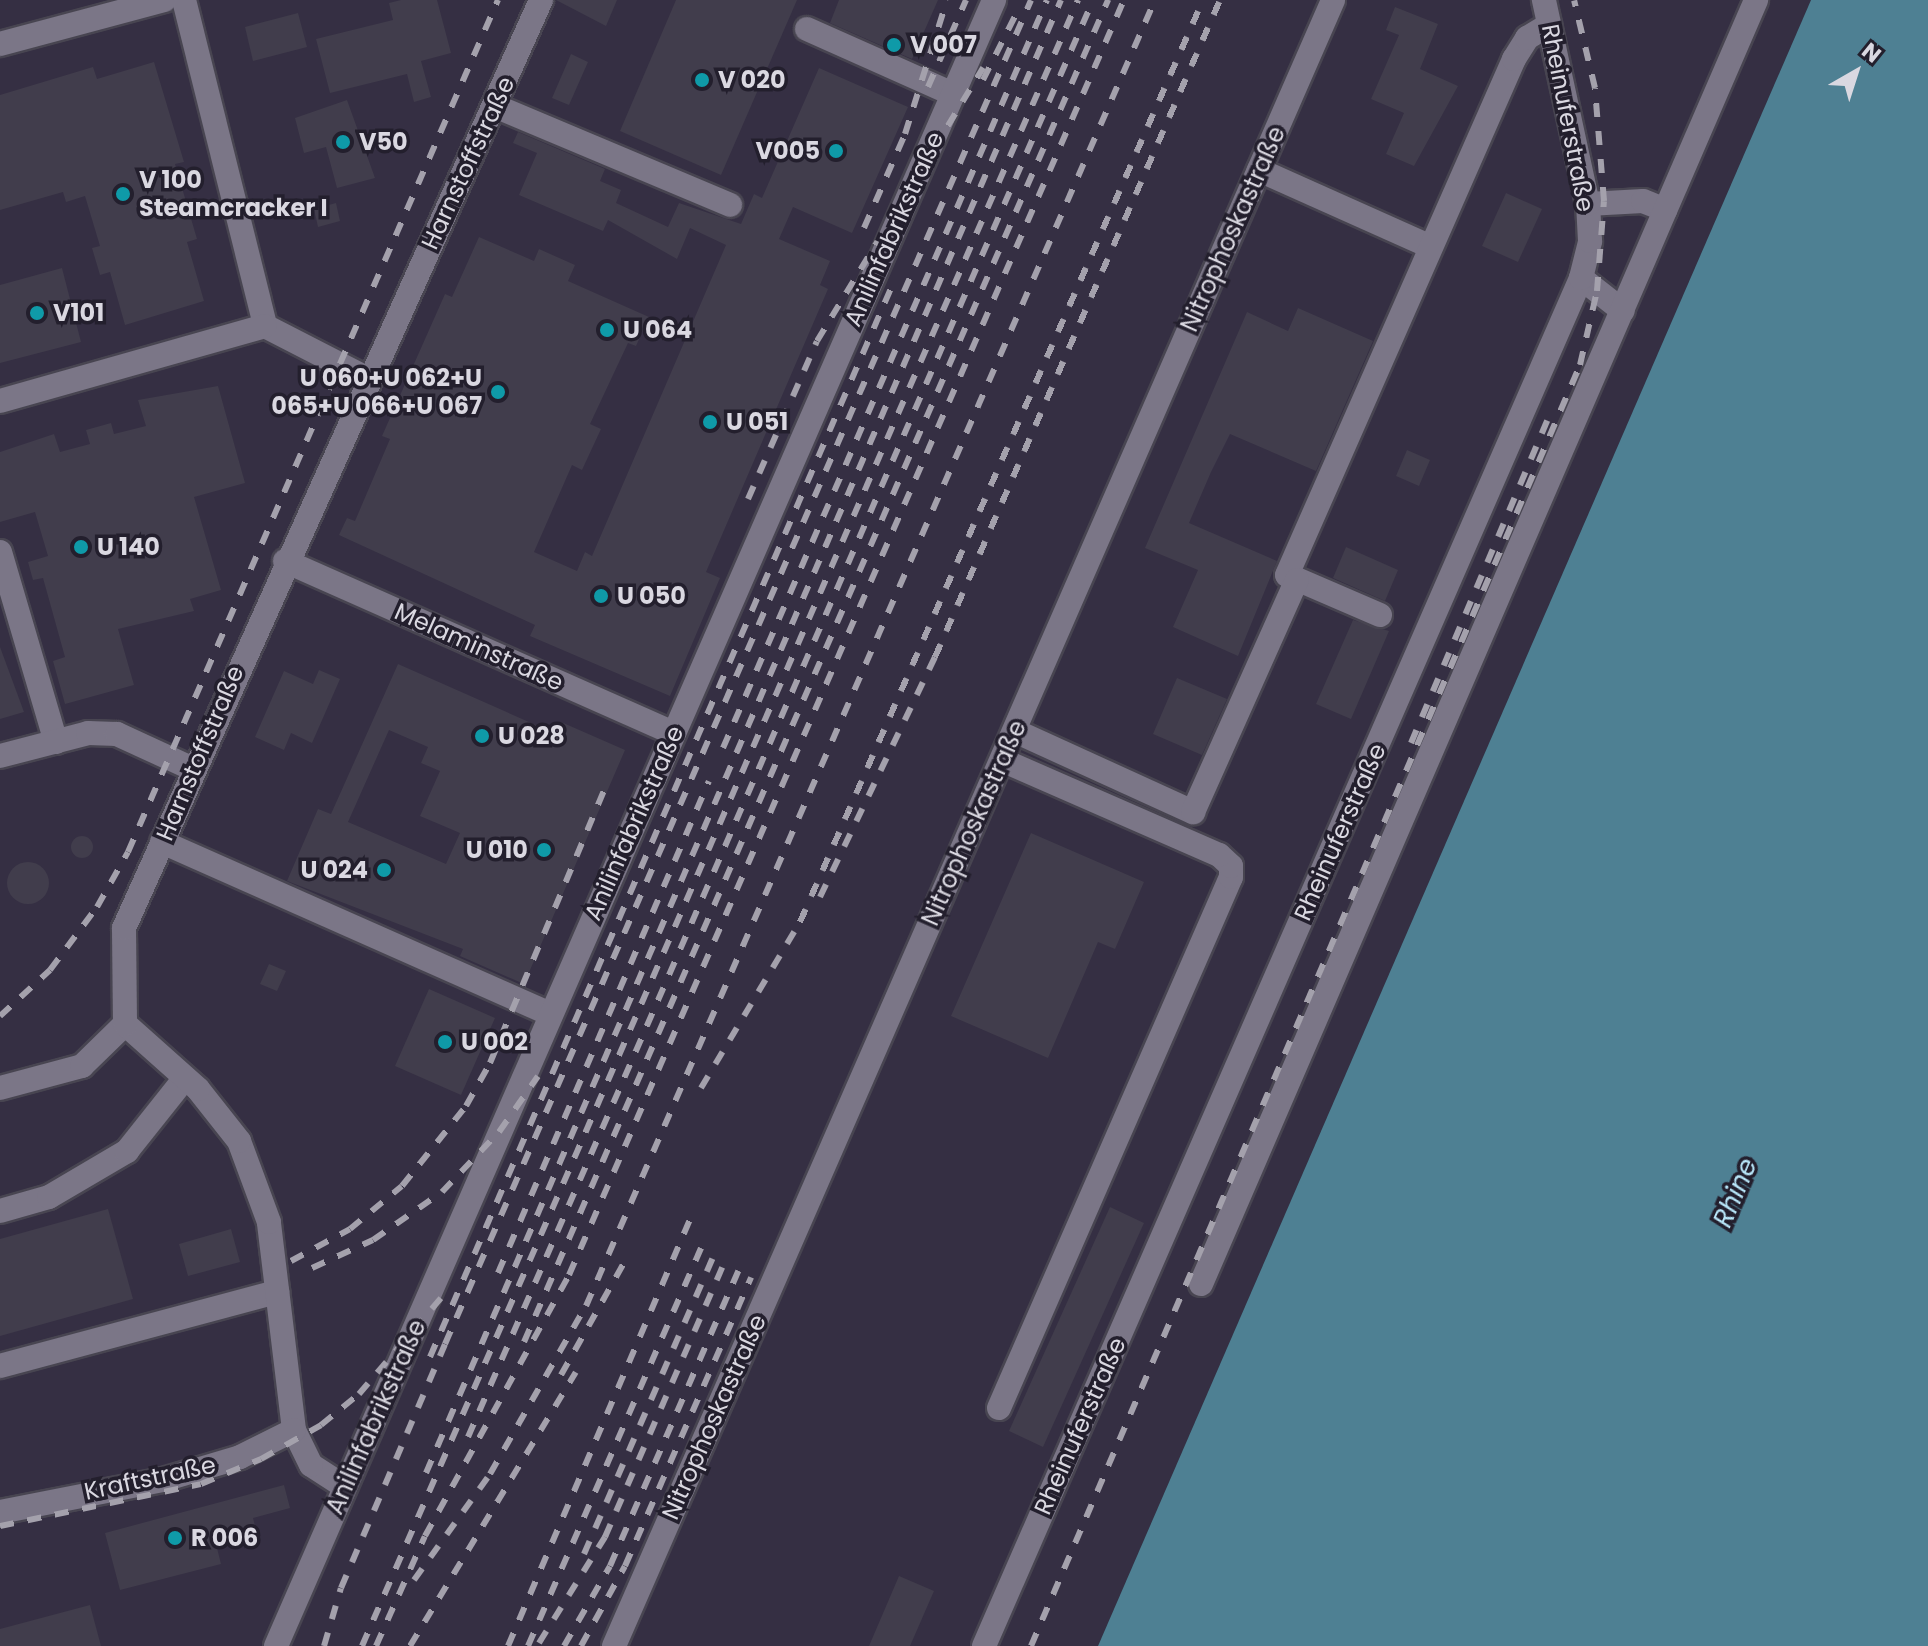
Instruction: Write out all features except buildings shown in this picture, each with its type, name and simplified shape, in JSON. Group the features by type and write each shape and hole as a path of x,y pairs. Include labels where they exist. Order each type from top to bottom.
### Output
{"street":[{"path":"0,44 164,0"},
{"path":"184,0 265,326"},
{"name":"Harnstoffstraße","path":"125,1024 124,928 285,561 541,0"},
{"name":"Anilinfabrikstraße","path":"276,1646 994,0"},
{"name":"Nitrophoskastraße","path":"614,1646 1333,0"},
{"name":"Rheinuferstraße","path":"984,1646 1581,278 1590,241 1588,204 1544,0"},
{"path":"1201,1284 1756,0"},
{"path":"1380,615 1287,575 1514,59 1527,38 1549,25"},
{"path":"807,29 953,94"},
{"path":"495,106 730,205"},
{"path":"1259,170 1431,247"},
{"path":"1588,204 1643,201 1665,210"},
{"path":"1581,278 1623,311"},
{"path":"0,401 265,326 368,379"},
{"path":"0,552 56,742"},
{"name":"Melaminstraße","path":"285,561 674,733"},
{"path":"1182,838 1297,580"},
{"path":"1015,731 1193,812"},
{"path":"0,756 56,742 117,734 193,769"},
{"path":"999,1408 1231,877 1231,866 1219,855 1002,760"},
{"path":"162,842 551,1014"},
{"path":"0,1088 82,1066 125,1024 185,1078 239,1141 269,1222 294,1430 311,1465 345,1487"},
{"path":"0,1211 49,1197 127,1151 185,1078"},
{"path":"0,1366 277,1292"},
{"name":"Kraftstraße","path":"0,1512 163,1480 240,1457 294,1430"}],"shaded area":[{"path":"0,0 1811,0 1098,1646 0,1646"}],"water":[{"name":"Rhine","path":"1811,0 1928,0 1928,1646 1098,1646"}],"railway":[{"path":"0,1016 50,970 97,907 128,852 498,0"},
{"path":"864,228 905,134 947,0"},
{"path":"928,87 966,0"},
{"path":"324,1646 341,1588 445,1344 1031,0"},
{"path":"723,748 1047,0"},
{"path":"426,1473 1061,0"},
{"path":"362,1646 1078,0"},
{"path":"468,1437 1093,0"},
{"path":"524,1342 1108,0"},
{"path":"376,1646 425,1536 569,1275 1124,0"},
{"path":"490,1474 586,1306 1155,0"},
{"path":"701,1088 800,922 1203,0"},
{"path":"820,897 935,657 1220,0"},
{"path":"1031,1646 1580,365 1597,291 1604,201 1595,88 1574,0"},
{"path":"983,80 1015,16"},
{"path":"748,499 817,341 983,68"},
{"path":"430,1357 894,281"},
{"path":"1411,743 1549,416"},
{"path":"498,1273 709,781"},
{"path":"291,1261 350,1229 402,1186 466,1106 490,1063 604,790"},
{"path":"312,1268 373,1240 442,1192 499,1132 538,1076"},
{"path":"508,1646 693,1212"},
{"path":"528,1646 701,1248"},
{"path":"584,1554 714,1255"},
{"path":"561,1375 626,1259"},
{"path":"539,1643 605,1537 726,1259"},
{"path":"564,1646 610,1566 738,1271"},
{"path":"581,1646 625,1566 751,1277"},
{"path":"0,1526 201,1484 261,1459 321,1425 359,1394 446,1292"},
{"path":"410,1646 576,1372"},
{"path":"414,1580 496,1466"}],"place":[{"name":"V 007","path":"894,45"},
{"name":"V 020","path":"702,80"},
{"name":"V50","path":"343,142"},
{"name":"V005","path":"836,151"},
{"name":"V 100 Steamcracker I","path":"123,194"},
{"name":"V101","path":"37,313"},
{"name":"U 064","path":"607,330"},
{"name":"U 060+U 062+U 065+U 066+U 067","path":"498,392"},
{"name":"U 051","path":"710,422"},
{"name":"U 140","path":"81,547"},
{"name":"U 050","path":"601,596"},
{"name":"U 028","path":"482,736"},
{"name":"U 010","path":"544,850"},
{"name":"U 024","path":"384,870"},
{"name":"U 002","path":"445,1042"},
{"name":"R 006","path":"175,1538"}]}
